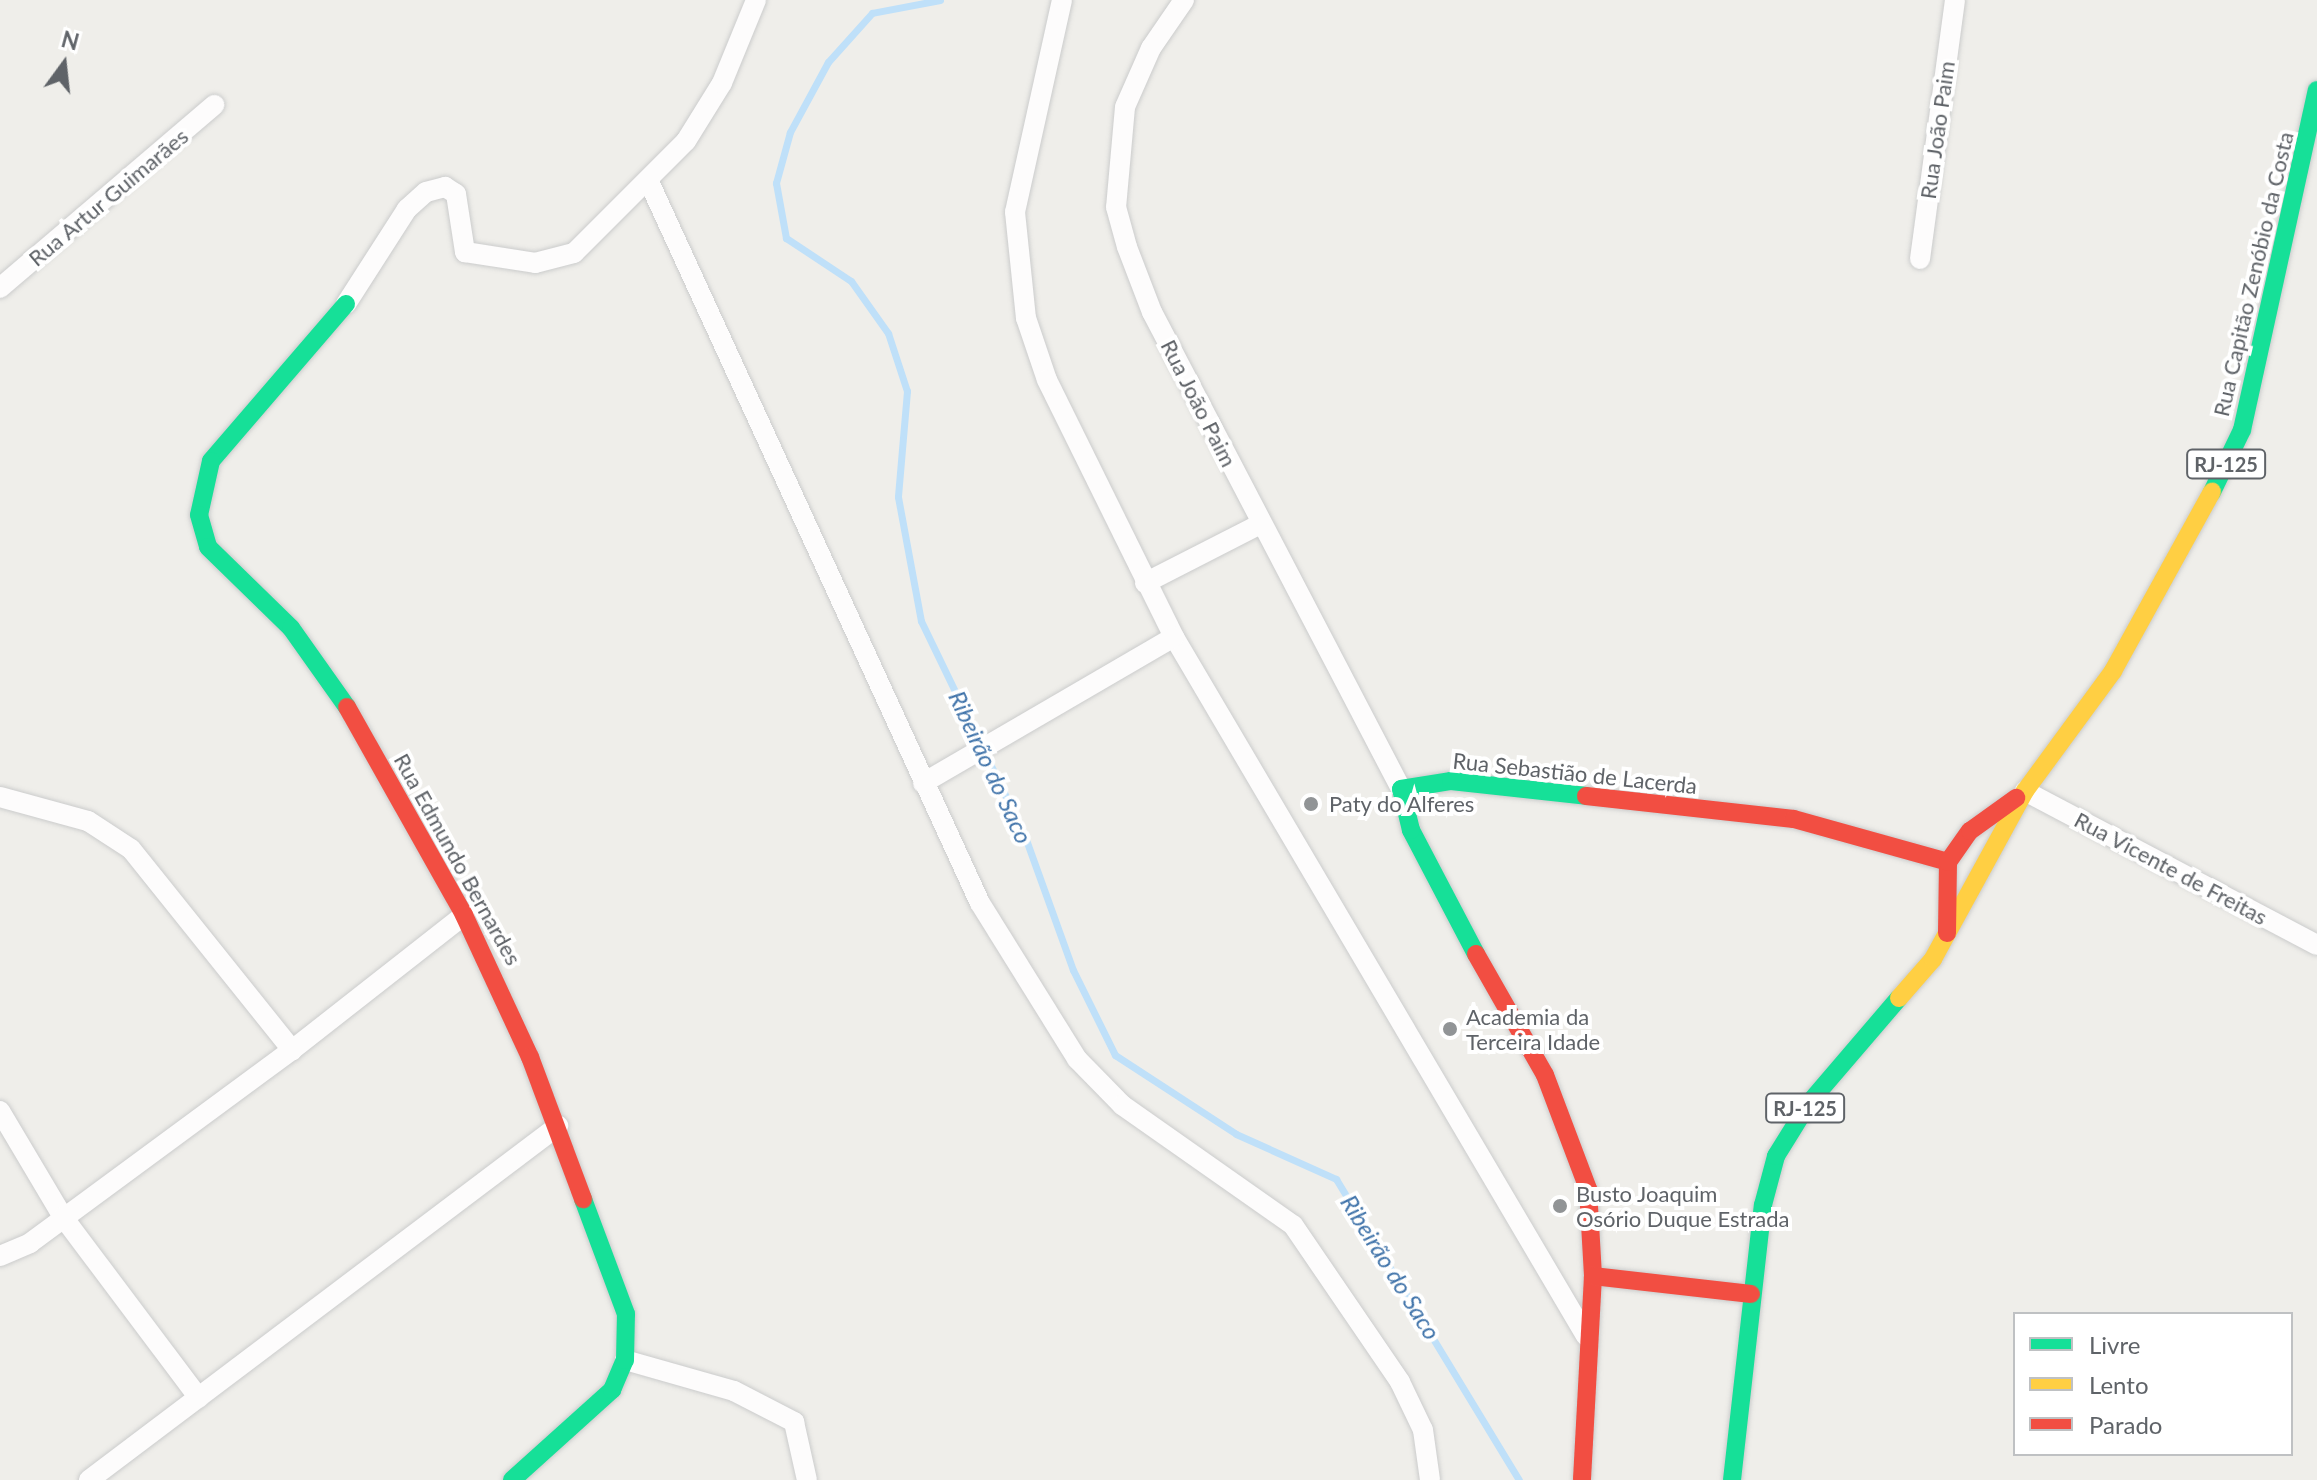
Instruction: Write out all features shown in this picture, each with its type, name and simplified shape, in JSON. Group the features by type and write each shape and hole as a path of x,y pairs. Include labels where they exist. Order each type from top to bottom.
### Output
{"main road":[{"name":"Rua Capitão Zenóbio da Costa","path":"1732,1480 1763,1205 1790,1129 1933,959 2025,791 2153,608 2242,430 2314,137 2317,90"},
{"name":"Rua Edmundo Bernardes","path":"346,304 211,461 199,515 208,547 291,628 331,680 464,915 558,1126 626,1314 625,1360"},
{"name":"Rua Sebastião de Lacerda","path":"1401,789 1451,781 1794,819 1948,862"},
{"path":"1401,789 1429,867 1545,1075 1579,1156 1593,1276 1582,1480"},
{"name":"Rua Capitão Zenóbio da Costa","path":"1947,933 1948,862 1970,831 2025,791"},
{"path":"1593,1276 1751,1294"},
{"path":"512,1480 588,1417 625,1360"}],"street":[{"path":"346,304 426,192 445,187 456,194 465,252 535,263 574,253 650,184 722,83 756,0"},
{"path":"1062,0 1025,149 1015,212 1017,263 1047,380 1174,637 1554,1272 1591,1347"},
{"name":"Rua João Paim","path":"1184,0 1151,48 1125,107 1116,207 1152,312 1401,789"},
{"name":"Rua João Paim","path":"1920,259 1955,0"},
{"name":"Rua Artur Guimarães","path":"0,288 214,105"},
{"path":"650,184 980,903 1077,1059 1122,1105 1293,1225 1374,1334 1423,1430 1430,1480"},
{"path":"1145,583 1262,523"},
{"path":"923,783 1174,637"},
{"name":"Rua Vicente de Freitas","path":"2025,791 2317,945"},
{"path":"0,797 88,821 131,849 292,1050"},
{"path":"0,1256 104,1189 292,1050 464,915"},
{"path":"0,1111 63,1217 199,1398"},
{"path":"89,1480 558,1126"},
{"path":"625,1360 734,1391 794,1422 807,1480"}],"waterway":[{"name":"Ribeirão do Saco","path":"940,0 872,13 828,62 790,132 776,183 786,238 851,281 888,333 907,391 898,497 921,621 1024,834 1073,970 1115,1055 1236,1134 1336,1179 1519,1480"}],"traffic: fast":[{"path":"2212,492 2242,430 2317,90"},
{"path":"346,304 211,461 199,515 208,547 291,628 347,707"},
{"path":"1476,954 1411,830 1401,789 1451,781 1586,796"},
{"path":"1732,1480 1763,1205 1776,1156 1809,1103 1899,998"},
{"path":"512,1480 612,1390 625,1360 626,1314 583,1199"}],"traffic: slow":[{"path":"1899,998 1933,959 2025,791 2113,671 2212,492"}],"traffic: jam":[{"path":"347,707 464,915 530,1057 583,1199"},
{"path":"1586,796 1794,819 1948,862"},
{"path":"1947,933 1948,862 1970,831 2016,798"},
{"path":"1476,954 1545,1075 1588,1189 1593,1276 1582,1480"},
{"path":"1593,1276 1751,1294"}],"place":[{"name":"Paty do Alferes","path":"1311,804"},
{"name":"Academia da Terceira Idade","path":"1450,1029"},
{"name":"Busto Joaquim Osório Duque Estrada","path":"1560,1206"}]}
